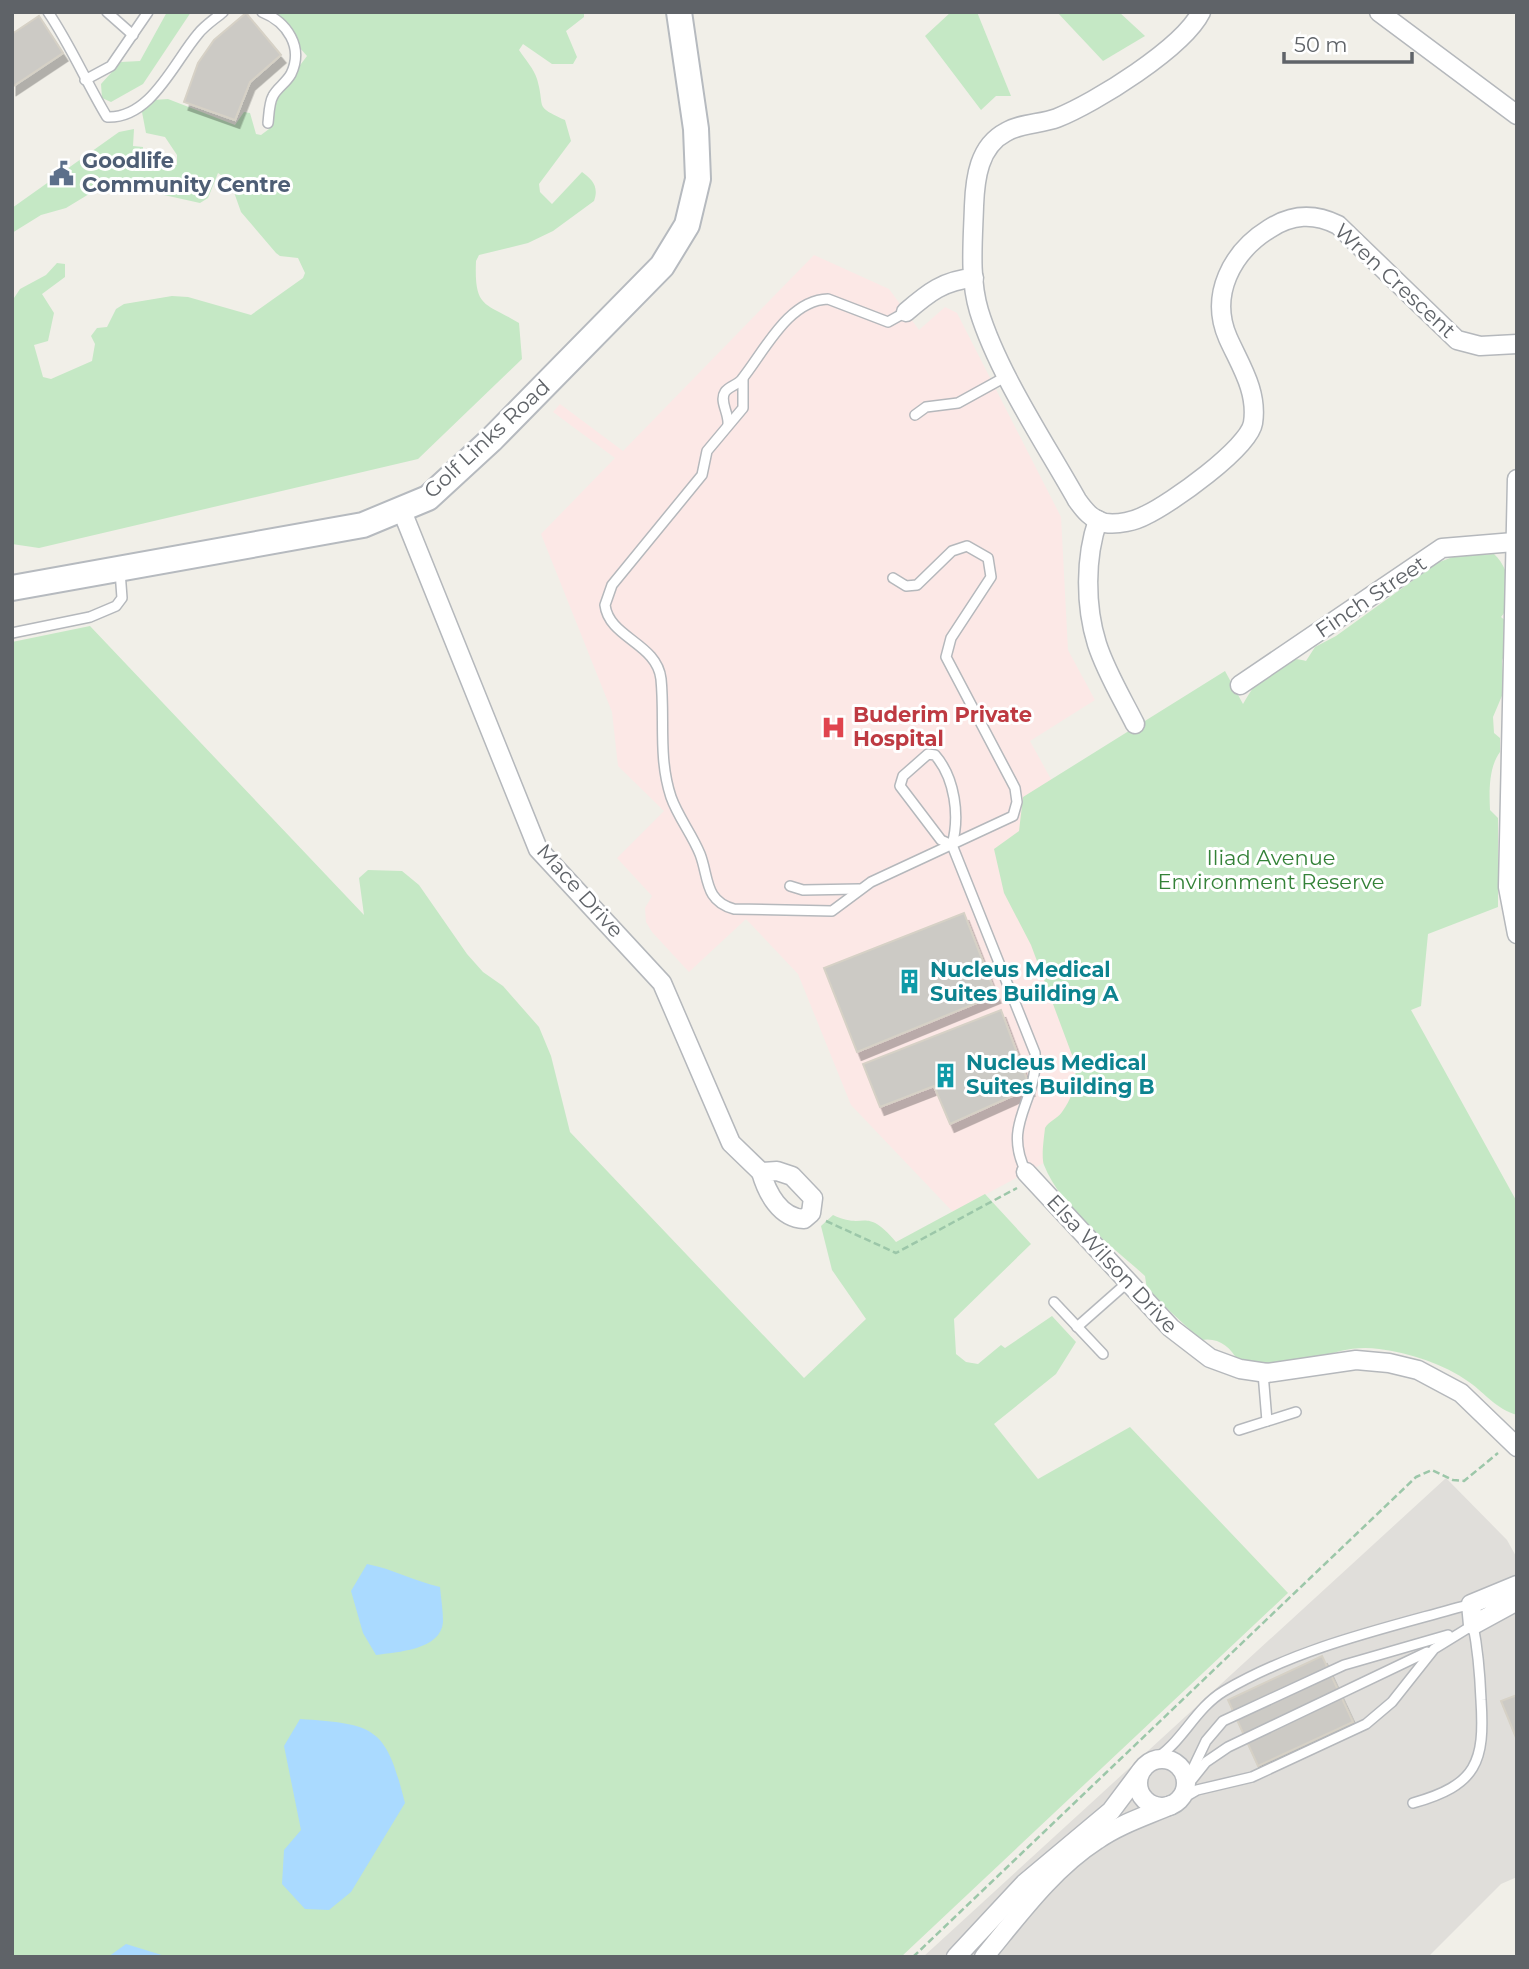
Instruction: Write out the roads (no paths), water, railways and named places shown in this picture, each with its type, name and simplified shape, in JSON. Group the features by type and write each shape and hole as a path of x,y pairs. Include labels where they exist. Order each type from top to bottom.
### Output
{"main road":[{"name":"Golf Links Road","path":"12,588 363,524 402,511 428,498 491,440 662,266 687,225 698,179 696,129 679,12"}],"street":[{"path":"1135,724 1101,655 1094,633 1088,551 1098,520 1077,500 1008,375 979,311 974,278 976,180 982,158 994,141 1008,130 1057,118 1101,94 1172,46 1188,32 1201,12"},
{"path":"1379,12 1517,115"},
{"name":"Wren Crescent","path":"1098,520 1122,522 1152,512 1226,459 1251,432 1254,422 1252,395 1223,326 1222,293 1235,261 1261,234 1292,217 1325,218 1351,235 1457,340 1480,346 1517,344"},
{"path":"906,313 938,286 957,279 974,278"},
{"path":"1517,479 1514,542 1512,887 1517,934"},
{"name":"Mace Drive","path":"402,511 538,849 662,983 732,1143 761,1172 771,1197 789,1216 804,1219 811,1213 813,1198 792,1176 777,1171 761,1172"},
{"name":"Finch Street","path":"1240,685 1443,548 1514,542"},
{"name":"Elsa Wilson Drive","path":"1029,1176 1185,1342 1198,1351 1240,1369 1264,1373 1356,1360 1389,1363 1418,1370 1461,1393 1513,1448"},
{"path":"1468,1628 1471,1604 1517,1585"},
{"path":"1468,1628 1517,1601"},
{"path":"960,1954 1026,1883 1111,1811 1146,1766 1163,1758 1175,1762 1183,1771 1180,1795"},
{"path":"1146,1766 1138,1786 1145,1800 1156,1806 1180,1795"},
{"path":"984,1957 1065,1866 1093,1842 1180,1795"}],"lane":[{"path":"48,12 71,46 85,80 107,117 121,116 150,97 199,32 223,12"},
{"path":"107,12 133,35"},
{"path":"85,80 103,72 119,57 148,12"},
{"path":"262,12 275,18 292,36 296,49 292,71 272,97 268,123"},
{"path":"728,424 724,395 743,379 752,363 790,319 817,301 834,300 888,322 906,313"},
{"path":"915,415 926,407 958,403 1008,375"},
{"path":"743,379 743,408 707,451 699,480 612,585 606,598 606,611 615,624 648,651 659,670 661,736 668,784 677,811 699,851 715,900 734,909 825,912 839,907 861,889 1009,819 1016,809 1013,782 946,657 951,638 988,584 991,564 983,552 967,546 952,551 917,585 906,586 893,578"},
{"path":"12,633 103,613 122,598 120,570"},
{"path":"952,845 941,840 900,786 903,776 928,754 935,755 949,774 955,833 952,845 1035,1053 1035,1084 1018,1126 1020,1159 1029,1176"},
{"path":"790,886 816,890 861,889"},
{"path":"1077,1327 1128,1282"},
{"path":"1054,1302 1104,1354"},
{"path":"1264,1373 1267,1421"},
{"path":"1238,1430 1296,1412"},
{"path":"1146,1766 1170,1749 1212,1699 1231,1687 1328,1644 1471,1604"},
{"path":"1180,1795 1201,1768 1222,1750 1398,1668 1468,1628"},
{"path":"1180,1795 1206,1741 1223,1721 1344,1665 1468,1628"},
{"path":"1413,1803 1438,1795 1461,1781 1471,1771 1482,1749 1480,1684 1468,1628"},
{"path":"1180,1795 1252,1777 1372,1720 1392,1702 1440,1644"},
{"path":"990,1957 998,1939"}],"water":[{"path":"367,1564 440,1587 443,1622 435,1639 406,1651 376,1655 363,1633 351,1591"},
{"path":"300,1719 346,1724 362,1728 374,1735 384,1745 391,1759 405,1803 351,1892 329,1910 305,1909 282,1884 284,1850 301,1830 284,1746"},
{"path":"126,1944 165,1956 165,1957 108,1957"}],"place":[{"name":"Goodlife Community Centre","path":"62,173"},
{"name":"Buderim Private Hospital","path":"833,727"},
{"name":"Nucleus Medical Suites Building A","path":"910,982"},
{"name":"Nucleus Medical Suites Building B","path":"946,1075"}],"park label":[{"name":"Iliad Avenue Environment Reserve","path":"1271,870"}]}
